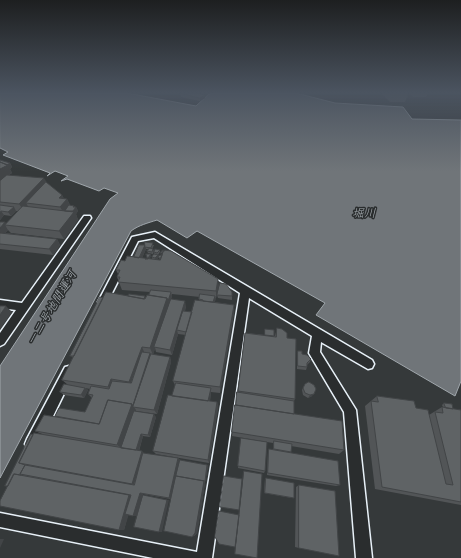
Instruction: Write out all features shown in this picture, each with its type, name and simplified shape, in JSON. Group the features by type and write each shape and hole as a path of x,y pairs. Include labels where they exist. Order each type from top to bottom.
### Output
{"street":[{"path":"0,341 86,218"},
{"path":"100,310 135,239 155,235 368,364"},
{"path":"204,558 246,291"},
{"path":"0,304 24,307"},
{"path":"317,334 314,353 350,410 364,558"},
{"path":"28,451 75,359"},
{"path":"0,520 192,558"}],"water":[{"name":"堀川","path":"0,119 461,120 461,381 455,396 316,315 325,303 197,231 187,238 157,220 131,231 0,478 0,366 110,199 118,193 104,188 99,191 67,179 61,181 68,176 55,171 47,176 50,173 3,155 8,152 0,148"}],"building":[{"path":"0,160 10,163 7,165 0,162"},
{"path":"0,162 8,165 0,169"},
{"path":"7,175 44,178 19,204 0,202 0,181"},
{"path":"46,182 62,195 59,198 67,199 60,207 26,203"},
{"path":"0,205 14,207 8,212 1,211 0,213"},
{"path":"69,205 76,207 73,211 65,211"},
{"path":"23,206 74,212 59,231 5,225"},
{"path":"0,222 5,222 0,228"},
{"path":"0,233 57,239 49,249 0,244"},
{"path":"145,242 153,243 151,248 145,247"},
{"path":"139,245 145,245 139,258 134,257"},
{"path":"150,248 153,249 152,252 147,251"},
{"path":"155,249 160,250 157,253 154,252"},
{"path":"164,250 171,251 218,279 216,291 118,282 120,277 117,277 120,270 116,270 121,260 125,261 127,256 160,260"},
{"path":"146,254 151,254 148,259 145,259 147,258"},
{"path":"154,254 158,255 155,258 152,257"},
{"path":"220,283 226,284 232,292 232,296 217,295"},
{"path":"151,290 171,292 168,301 167,298 149,295"},
{"path":"106,292 145,299 147,295 167,298 150,348 142,347 129,382 111,379 108,387 62,380"},
{"path":"129,294 145,296 144,299 128,296"},
{"path":"200,294 215,296 213,302 199,299"},
{"path":"100,297 103,298 74,356 70,356"},
{"path":"171,299 185,301 170,350 154,347"},
{"path":"195,300 234,305 220,387 173,381"},
{"path":"0,306 6,306 0,315"},
{"path":"183,311 192,312 186,332 177,330"},
{"path":"277,328 282,329 287,333 287,338 296,339 295,399 238,391 245,333 276,337"},
{"path":"265,329 274,330 274,336 265,335"},
{"path":"298,351 302,351 302,354 307,355 311,359 307,363 307,367 298,366"},
{"path":"142,352 150,353 133,405 108,400 99,424 55,416 59,408 85,412 93,395 88,394 91,386 109,389 112,381 131,383"},
{"path":"151,354 170,357 154,410 133,407"},
{"path":"309,382 314,385 316,389 314,394 310,395 305,393 303,388 305,384"},
{"path":"176,383 211,388 208,401 172,396"},
{"path":"64,384 85,388 81,395 60,392"},
{"path":"237,392 294,401 294,414 236,405"},
{"path":"168,395 217,402 208,460 153,451"},
{"path":"377,396 414,401 416,408 428,410 446,484 453,485 435,412 443,413 442,407 461,410 461,502 382,487 371,401 378,402"},
{"path":"108,400 132,404 117,445 35,431 44,415 99,424"},
{"path":"444,403 452,404 453,409 446,408"},
{"path":"235,405 342,421 344,450 232,432"},
{"path":"134,411 154,414 148,435 141,434 136,450 121,448"},
{"path":"34,433 142,451 132,484 19,463"},
{"path":"31,434 33,435 19,463 25,465 20,474 21,475 14,474 8,486 5,486"},
{"path":"241,438 267,442 265,471 238,466"},
{"path":"274,441 292,444 291,452 274,449"},
{"path":"269,449 338,461 340,485 268,473"},
{"path":"143,453 178,458 169,498 140,493 133,516 125,514 131,495 20,474 25,465 134,485"},
{"path":"180,460 207,465 205,481 176,476"},
{"path":"244,471 262,474 257,558 235,554"},
{"path":"14,474 129,495 119,530 0,506 0,501"},
{"path":"176,476 204,481 195,533 192,537 164,531"},
{"path":"224,476 242,479 239,510 220,507"},
{"path":"266,478 294,483 294,498 265,493"},
{"path":"299,485 335,491 339,556 299,548"},
{"path":"143,495 167,500 159,532 134,527"},
{"path":"219,511 239,515 235,547 219,544 215,537"}],"water label":[{"name":"一二号地間運河","path":"52,308"}]}
